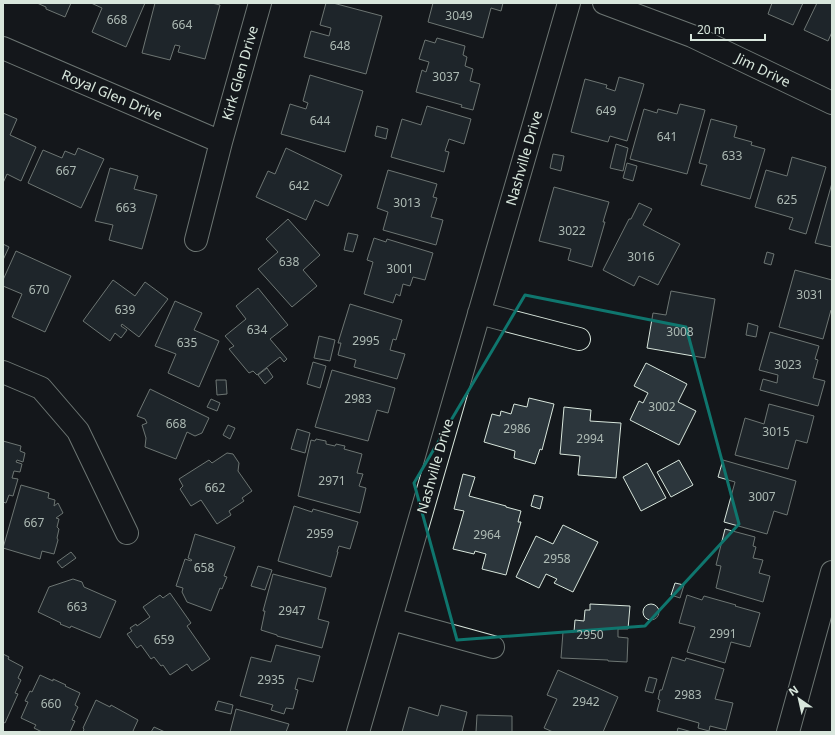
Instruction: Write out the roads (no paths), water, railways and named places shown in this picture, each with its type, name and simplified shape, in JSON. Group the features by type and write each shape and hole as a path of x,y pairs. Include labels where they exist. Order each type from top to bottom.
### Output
{"street":[{"name":"Kirk Glen Drive","path":"196,240 221,142 260,3"},
{"name":"Nashville Drive","path":"358,732 569,3"},
{"name":"Jim Drive","path":"604,3 692,36 832,103"},
{"name":"Royal Glen Drive","path":"3,48 221,142"},
{"path":"479,313 579,339"},
{"path":"3,372 41,388 78,431 127,533"},
{"path":"788,732 832,572"},
{"path":"391,619 493,647"}]}
